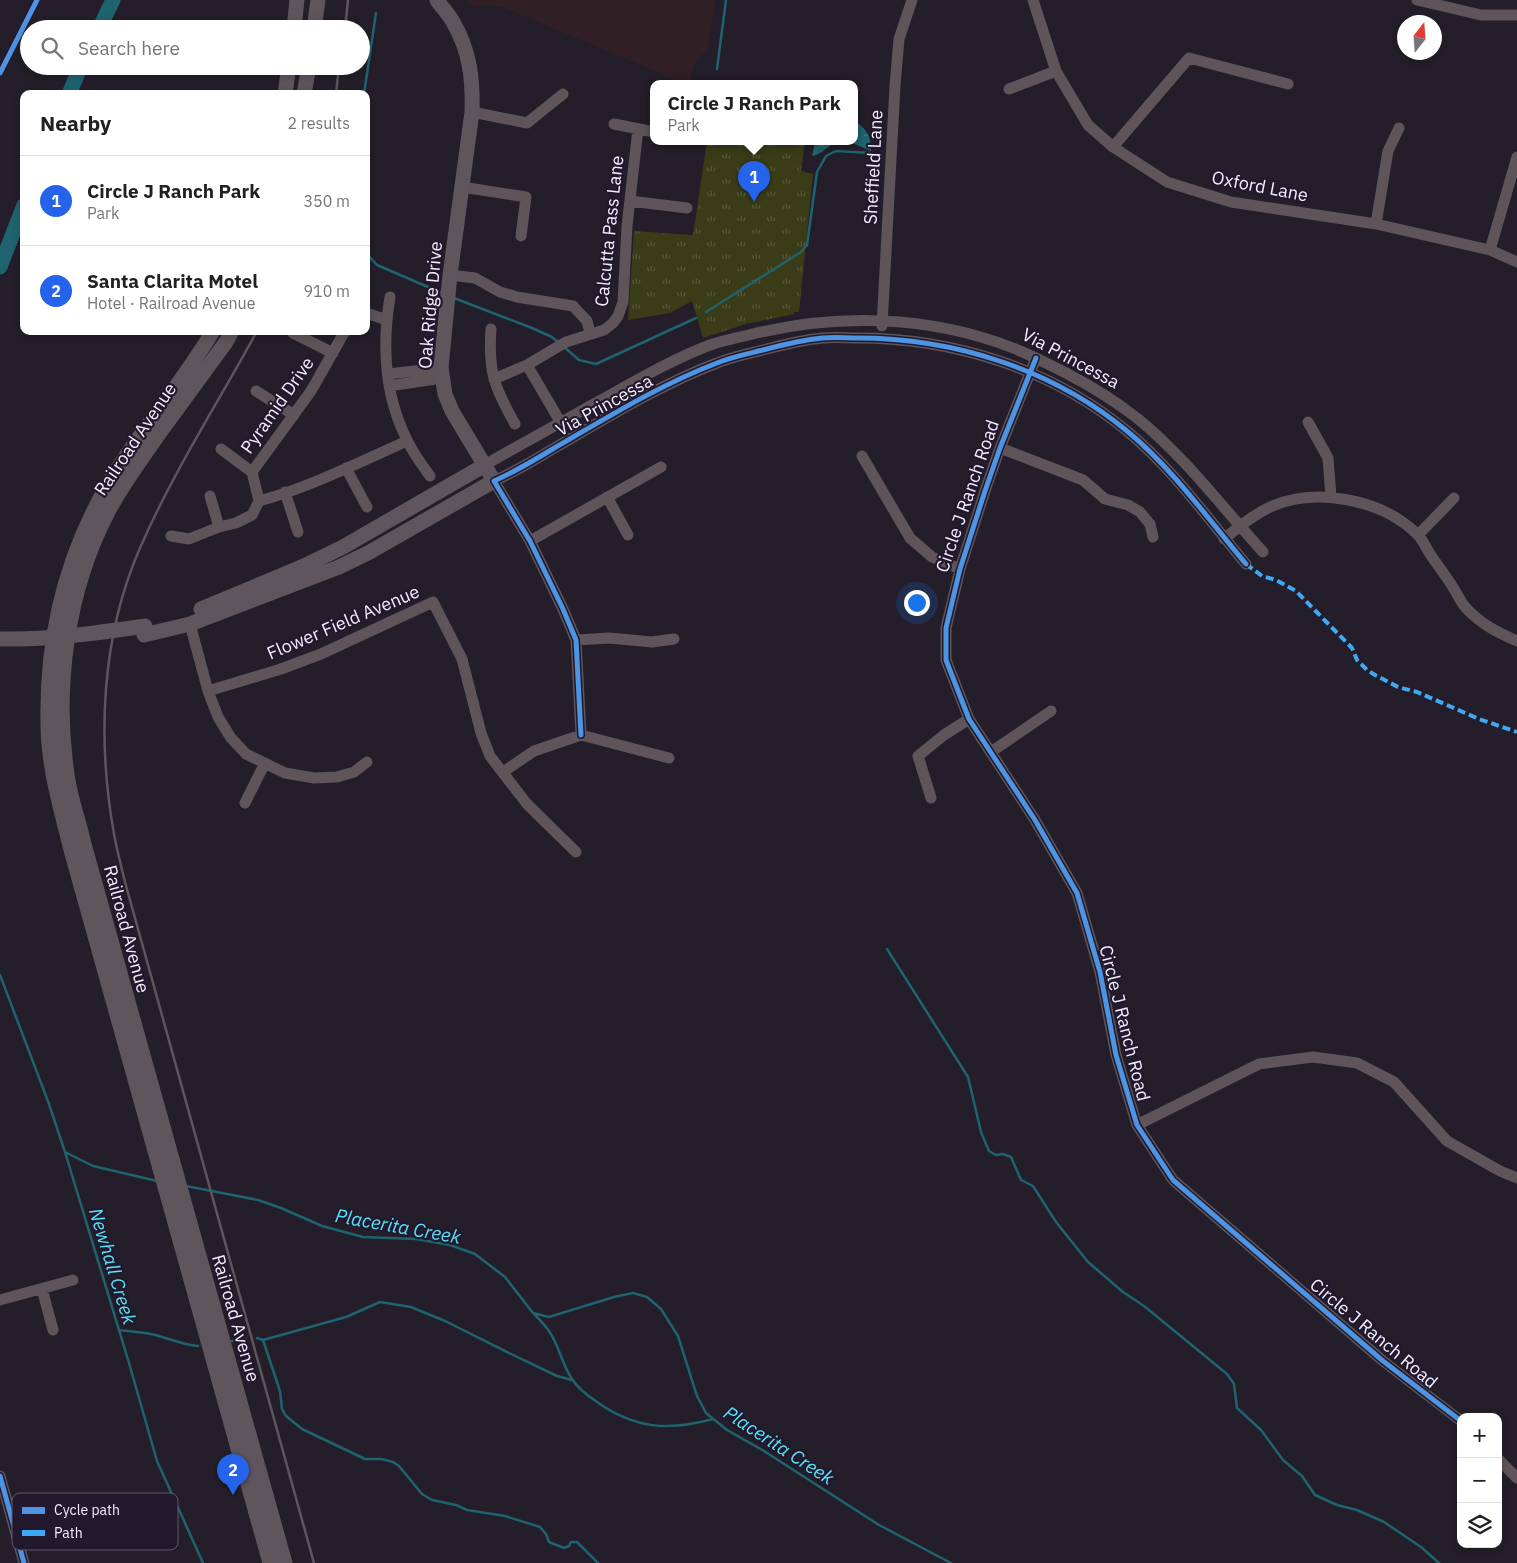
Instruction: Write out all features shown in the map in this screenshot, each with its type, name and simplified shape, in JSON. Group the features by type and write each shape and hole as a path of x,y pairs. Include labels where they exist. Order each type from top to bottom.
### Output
{"main road":[{"path":"295,20 297,0"},
{"path":"315,20 318,0"},
{"name":"Oak Ridge Drive","path":"435,1 452,20 463,39 473,88 472,112 450,275 441,373 445,394 452,411 494,481"},
{"path":"286,90 288,75"},
{"path":"305,90 307,75"},
{"name":"Railroad Avenue","path":"210,335 120,465 94,508 74,553 60,599 50,671 48,725 54,778 71,850 270,1563"},
{"name":"Railroad Avenue","path":"230,335 130,474 109,510 95,541 80,584 70,627 62,683 62,733 67,776 84,844 285,1563"},
{"name":"Via Princessa","path":"186,620 343,547 485,465"},
{"name":"Via Princessa","path":"186,620 299,583 368,553 494,481"},
{"path":"0,648 37,648 145,630 186,620"},
{"path":"0,639 145,630"},
{"path":"244,1470 252,1476 256,1483 267,1520 274,1524"}],"street":[{"name":"Sheffield Lane","path":"882,338 894,86 899,39 912,0"},
{"name":"Oxford Lane","path":"1033,0 1056,71 1088,125 1112,147 1167,182 1231,202 1376,224 1490,250 1517,262"},
{"path":"1417,0 1481,15 1517,15"},
{"path":"1112,147 1189,58 1288,84"},
{"path":"1009,89 1056,71"},
{"path":"472,112 527,122 563,94"},
{"path":"614,124 650,131"},
{"path":"1376,224 1388,151 1399,128"},
{"name":"Calcutta Pass Lane","path":"494,379 527,365 566,342 604,330 618,316 623,302 627,226 638,129"},
{"path":"1490,250 1517,157"},
{"path":"462,187 526,197 521,236"},
{"path":"630,202 687,208"},
{"path":"450,275 475,278 500,292 517,297 573,306 586,321 590,333"},
{"path":"390,297 387,320 386,360 389,386 407,441 430,476"},
{"path":"370,314 387,320"},
{"name":"Via Princessa","path":"485,465 675,360 712,344 805,323 840,320 882,320 920,324 976,336 1012,347 1112,399 1138,419 1181,460 1263,552"},
{"path":"491,329 489,353 494,379 500,396 515,424"},
{"path":"297,335 333,353"},
{"name":"Pyramid Drive","path":"259,501 252,472 312,391 342,335"},
{"name":"Via Princessa","path":"494,481 657,390 719,362 786,344 823,338 882,338 926,342 957,348 1030,373 1064,389 1096,408 1128,432 1168,471 1246,564"},
{"name":"Circle J Ranch Road","path":"1036,358 1000,448 960,569 946,628 946,660 969,719 1035,820 1077,892 1100,972 1116,1055 1137,1125 1173,1180 1383,1362 1457,1418"},
{"path":"527,365 561,423"},
{"path":"388,374 441,373"},
{"path":"389,386 441,373"},
{"path":"256,391 294,415"},
{"path":"1308,422 1328,458 1331,497"},
{"path":"171,536 189,538 236,523 252,515 259,501 346,468 407,441"},
{"path":"1000,448 1082,480 1104,499 1128,505 1140,512 1150,524 1153,537"},
{"path":"221,449 252,472"},
{"path":"862,456 910,538 932,557 960,569"},
{"path":"346,468 367,507"},
{"path":"530,541 607,496 662,468"},
{"name":"Oak Ridge Drive","path":"494,481 530,541 576,640 581,735"},
{"path":"284,492 298,532"},
{"path":"210,496 219,527"},
{"path":"607,496 628,535"},
{"path":"1224,538 1269,508 1294,500 1331,497 1374,507 1418,535 1464,607 1489,628 1517,641"},
{"path":"1418,535 1454,498"},
{"name":"Flower Field Avenue","path":"208,691 281,669 322,654 433,602 462,659 481,733 490,756 503,772"},
{"path":"186,620 218,718 231,738 246,754 285,773 314,778 337,777 354,772 367,762"},
{"path":"576,640 609,638 652,642 674,639"},
{"path":"991,752 1052,710"},
{"path":"931,798 918,756 944,735 969,719"},
{"path":"576,852 527,804 503,772 534,751 581,735 669,758"},
{"path":"245,803 265,763"},
{"path":"1137,1125 1259,1064 1313,1057 1357,1063 1394,1082 1447,1141 1500,1171 1517,1178"},
{"path":"0,1300 73,1280"},
{"path":"42,1289 53,1330"},
{"path":"1502,1463 1517,1478"},
{"path":"0,1476 12,1520"},
{"path":"20,1550 24,1563"}],"shaded area":[{"path":"466,0 715,0 708,50 696,60 690,80 676,80 502,7 471,5"}],"green space":[{"path":"706,145 804,145 801,171 813,174 799,312 746,324 703,338 692,301 670,313 628,320 634,231 693,235"}],"water":[{"path":"858,124 867,133 871,151 858,145"},
{"path":"814,145 832,145 819,153 812,156"}],"waterway":[{"path":"103,20 113,0"},
{"path":"717,69 726,0"},
{"path":"370,54 376,13"},
{"path":"71,90 77,75"},
{"path":"365,90 367,75"},
{"path":"706,312 801,252 807,245 817,172 826,156 836,151 871,153"},
{"path":"0,267 20,215"},
{"path":"370,257 377,265 442,293"},
{"path":"454,298 532,328 552,337 559,343"},
{"path":"563,346 579,360 596,364 696,318"},
{"path":"887,949 968,1077 981,1132 989,1151 996,1155 1003,1154 1011,1157 1021,1180 1033,1186 1056,1222 1088,1262 1227,1374 1234,1384 1237,1408 1261,1430 1283,1460 1302,1476 1315,1495 1384,1522 1421,1547 1439,1563"},
{"name":"Newhall Creek","path":"0,975 49,1104 65,1152 157,1461 171,1493"},
{"name":"Placerita Creek","path":"65,1152 93,1166 157,1181"},
{"name":"Placerita Creek","path":"186,1186 258,1200 322,1226 363,1237 416,1239 450,1245 475,1254 505,1277 533,1313 549,1317 633,1293 647,1297 661,1309 678,1336 697,1396 706,1413 727,1430 764,1451 879,1525 951,1563"},
{"path":"263,1340 346,1317 380,1302 411,1307 445,1321 557,1376 572,1380"},
{"path":"534,1314 552,1337 574,1383 587,1395 611,1411 625,1418 653,1425 682,1425 713,1419"},
{"path":"119,1330 150,1334 198,1346"},
{"path":"257,1338 263,1340 280,1391 282,1409 286,1416 302,1429 365,1459 382,1459 393,1462 399,1466 422,1494 432,1500 456,1505 467,1510 505,1516 540,1527 546,1534 549,1542 564,1548 569,1546 571,1542 577,1542 598,1563"},
{"path":"232,1341 246,1339"},
{"name":"Newhall Creek","path":"178,1508 203,1563"}],"railway":[{"path":"346,20 348,0"},
{"path":"336,90 338,75"},
{"path":"255,335 167,492 140,548 127,582 117,617 110,653 104,725 105,762 114,834 125,882 314,1563"}],"marked path":[{"path":"1246,564 1262,576 1276,580 1296,591 1352,648 1357,660 1375,675 1398,687 1417,692 1479,719 1517,732"}],"cycle path":[{"path":"27,20 37,0"},
{"path":"0,73 20,34"},
{"path":"581,735 576,640 530,541 494,481 653,392 695,372 739,356 822,338 893,339 965,351 1000,361 1034,374 1067,390 1098,409 1144,446 1190,495 1246,564"},
{"path":"1036,358 985,491 960,569 946,628 946,660 969,719 1035,820 1077,893 1100,972 1116,1055 1137,1125 1173,1180 1383,1361 1457,1418"},
{"path":"0,1476 12,1520"},
{"path":"20,1550 24,1563"}],"place":[{"name":"Circle J Ranch Park","path":"754,202"},
{"name":"Santa Clarita Motel","path":"233,1495"}]}
